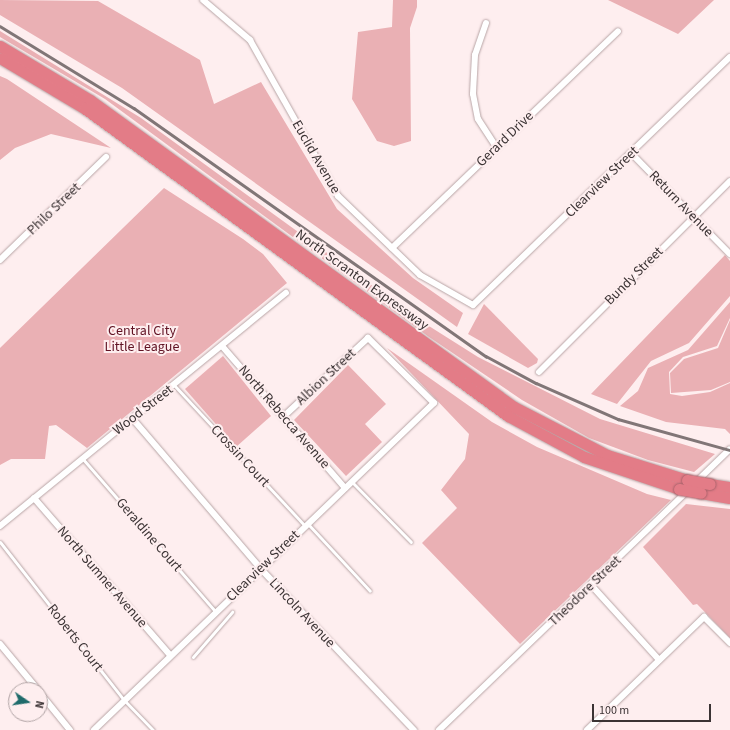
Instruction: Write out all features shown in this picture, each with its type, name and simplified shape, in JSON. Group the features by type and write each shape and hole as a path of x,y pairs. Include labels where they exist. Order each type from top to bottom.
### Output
{"highway":[{"name":"North Scranton Expressway","path":"0,46 90,100 514,407 607,455 687,480 730,487"},
{"name":"North Scranton Expressway","path":"0,58 96,117 508,416 590,460 679,489 730,498"}],"street":[{"name":"Euclid Avenue","path":"203,0 250,40 338,196 420,275 473,306"},
{"path":"486,23 475,56 473,94 478,119 496,147"},
{"name":"Gerard Drive","path":"392,248 618,31"},
{"name":"Clearview Street","path":"473,306 632,154 730,57"},
{"name":"Return Avenue","path":"632,154 730,254"},
{"name":"Philo Street","path":"0,260 106,157"},
{"name":"Bundy Street","path":"539,372 694,216 730,182"},
{"name":"Wood Street","path":"0,526 132,418 175,386 286,293"},
{"name":"Clearview Street","path":"94,730 215,611 434,403 368,338"},
{"name":"Albion Street","path":"283,417 368,338"},
{"name":"North Rebecca Avenue","path":"222,346 345,488"},
{"name":"Lincoln Avenue","path":"132,418 260,568 414,730"},
{"name":"Theodore Street","path":"438,730 592,586 730,449"},
{"name":"North Sumner Avenue","path":"34,498 170,656"},
{"path":"592,586 659,660"},
{"path":"587,730 704,617 730,643"},
{"path":"0,644 31,682"},
{"path":"48,703 70,730"}],"lane":[{"name":"Crossin Court","path":"175,386 370,591"},
{"name":"Geraldine Court","path":"82,458 215,611"},
{"path":"352,482 411,542"},
{"name":"Roberts Court","path":"0,542 124,700 153,730"},
{"path":"193,657 232,612"}],"green space":[{"path":"0,0 98,1 200,60 214,104 261,82 337,209 413,278 463,313 457,327 122,88 0,15"},
{"path":"393,0 417,0 417,7 410,28 411,141 394,146 377,141 352,99 358,32 392,27"},
{"path":"608,0 714,0 678,34"},
{"path":"0,31 141,118 421,321 478,357 600,419 715,454 694,472 648,460 589,438 522,400 429,337 105,99 0,37"},
{"path":"0,76 7,79 111,148 51,134 15,148 0,160"},
{"name":"Central City Little League","path":"164,188 243,239 263,254 287,283 87,448 56,425 49,426 45,459 11,459 0,465 0,348"},
{"path":"725,255 730,261 730,296 689,343 651,361 617,404 591,394"},
{"path":"730,302 730,318 717,346 683,357 669,372 670,394 682,396 710,392 730,383 730,434 725,429 666,422 620,406 638,391 648,368 688,350"},
{"path":"484,304 538,359 537,363 528,368 468,334"},
{"path":"730,320 730,382 711,390 671,393 670,373 684,359 718,348"},
{"path":"387,348 492,422 537,447 647,494 671,500 520,644 422,543 457,508 441,490 465,459 469,434"},
{"path":"223,356 271,416 236,447 185,389"},
{"path":"348,365 386,404 365,424 382,442 346,476 294,420"},
{"path":"686,504 730,509 730,638 697,604 693,605 643,547"}],"railway":[{"path":"0,26 134,108 486,356 536,383 618,419 730,450"}]}
